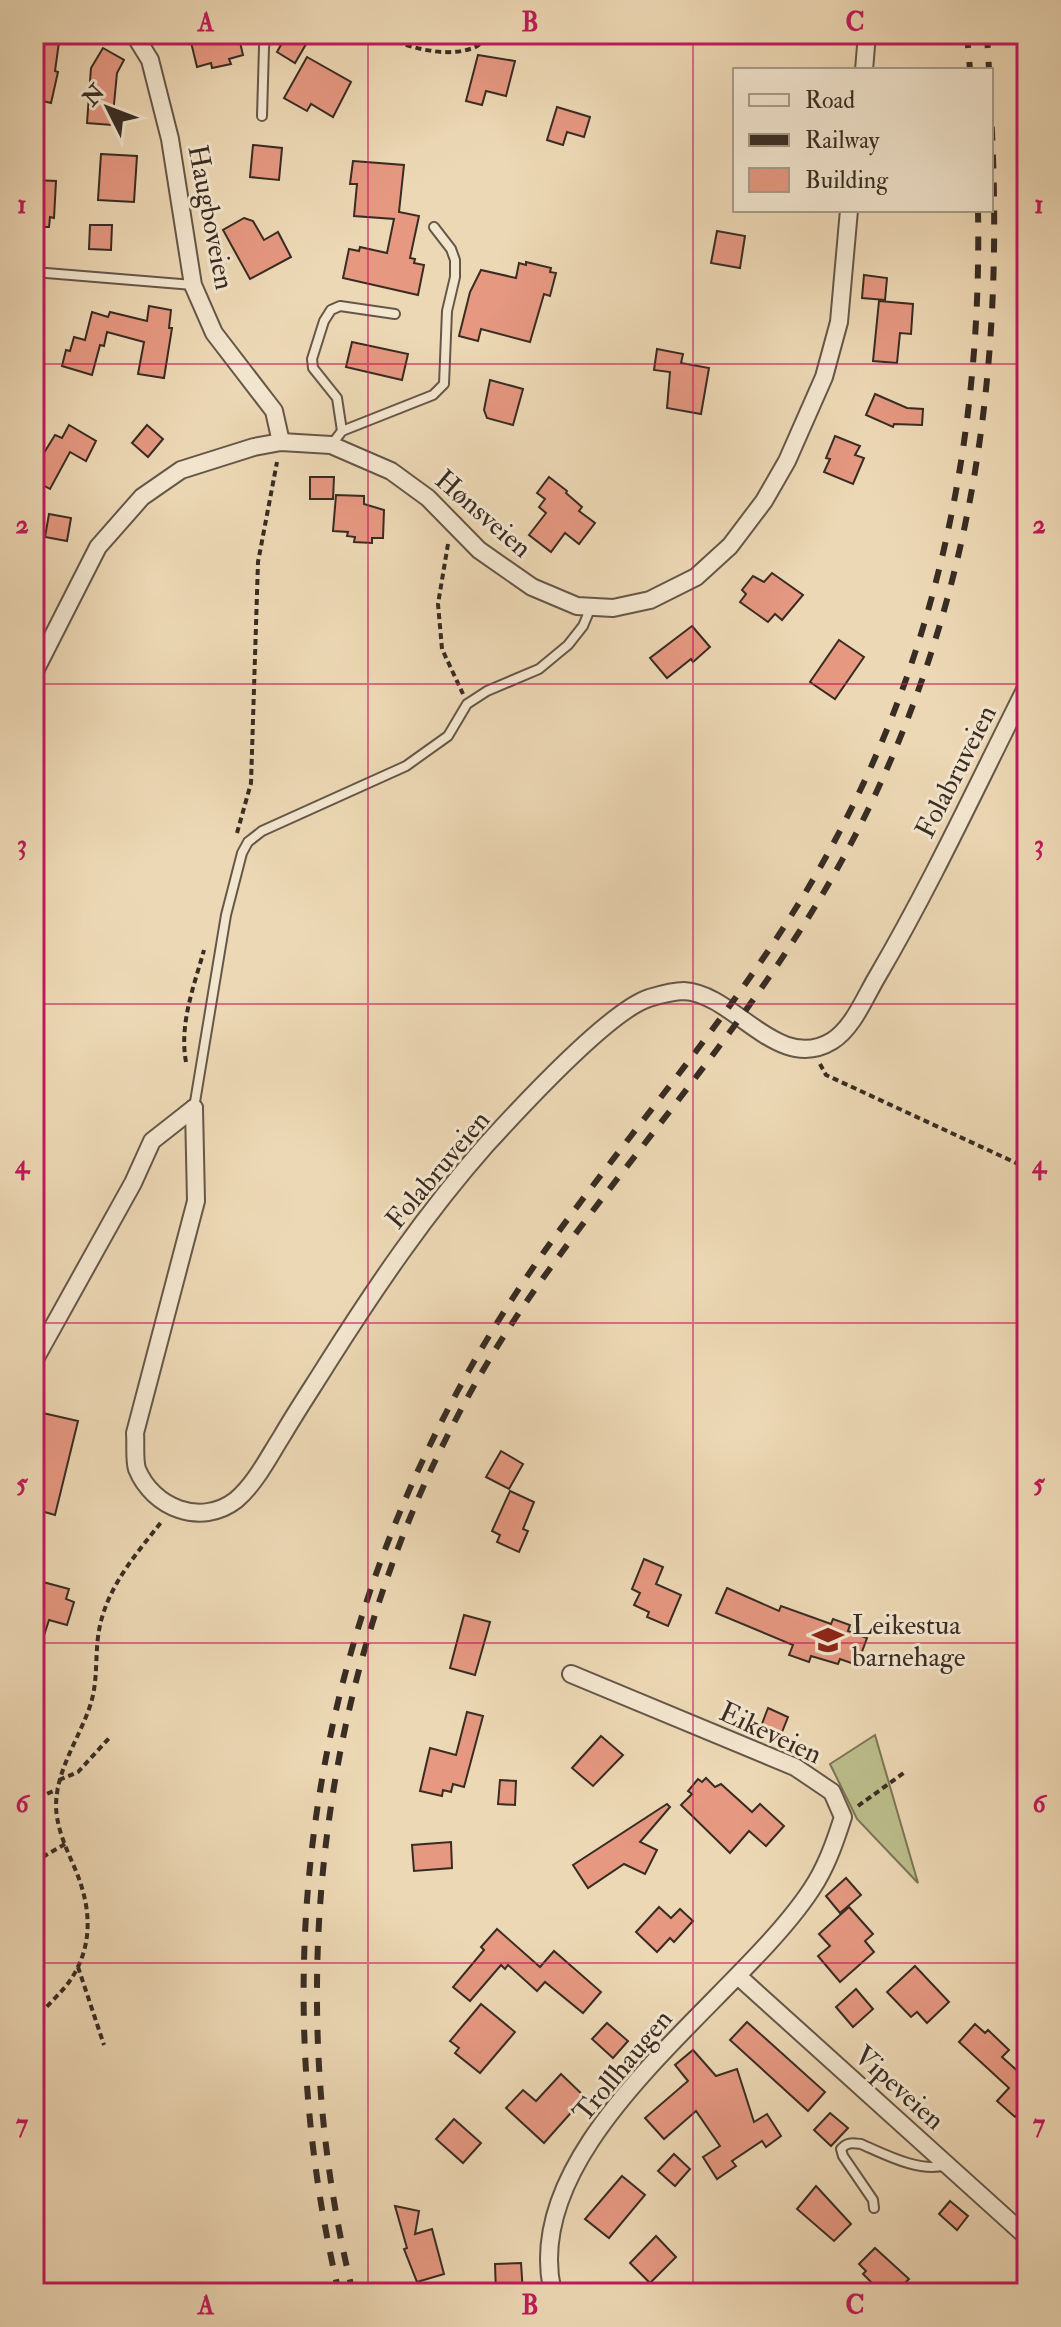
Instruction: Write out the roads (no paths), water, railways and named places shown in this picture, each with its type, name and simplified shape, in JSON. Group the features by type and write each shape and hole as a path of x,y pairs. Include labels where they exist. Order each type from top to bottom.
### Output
{"street":[{"name":"Haugboveien","path":"134,34 150,60 170,139 193,285 214,333 274,411 281,442"},
{"path":"864,68 867,34"},
{"name":"Hønsveien","path":"34,673 98,547 142,497 181,470 254,447 281,442 331,445 391,471 428,498 479,550 532,587 577,606 613,608 650,600 696,577 730,546 764,501 787,461 824,377 839,322 849,212"},
{"name":"Folabruveien","path":"194,1108 196,1201 135,1433 136,1466 154,1496 194,1513 218,1511 238,1498 261,1469 368,1299 421,1226 486,1146 584,1046 622,1013 644,999 685,991 715,1001 792,1048 812,1047 832,1041 856,1014 903,934 1027,686"},
{"path":"34,1361 133,1183 152,1141 194,1108"},
{"name":"Eikeveien","path":"571,1674 795,1767 832,1792 843,1817 833,1847 812,1890 738,1976"},
{"name":"Vipeveien","path":"738,1976 1027,2237"},
{"name":"Trollhaugen","path":"553,2293 550,2244 557,2205 595,2132 636,2082 738,1976"}],"lane":[{"path":"262,116 267,34"},
{"path":"331,445 342,431 433,395 444,384 447,311 455,277 455,260 451,249 434,227"},
{"path":"34,272 193,285"},
{"path":"342,431 337,398 313,368 312,359 324,321 331,310 340,306 395,314"},
{"path":"194,1108 226,915 242,853 248,842 262,831 406,766 448,736 467,704 487,691 539,669 568,645 583,626 592,607"},
{"path":"874,2208 873,2200 843,2156 841,2149 845,2145 851,2142 861,2144 918,2165 937,2168 947,2164"}],"railway":[{"path":"967,34 970,68"},
{"path":"987,34 989,68"},
{"path":"353,2293 329,2166 318,2036 320,1906 336,1777 364,1650 406,1527 461,1409 529,1298 704,1067 788,949 861,824 900,738 931,652 956,565 974,478 986,389 993,298 993,176"},
{"path":"339,2293 314,2155 304,2018 309,1882 328,1748 361,1618 409,1491 471,1367 546,1249 703,1042 778,936 844,823 878,751 907,677 931,602 949,525 973,369 978,212"}],"place":[{"name":"Leikestua barnehage","path":"828,1640"}]}
